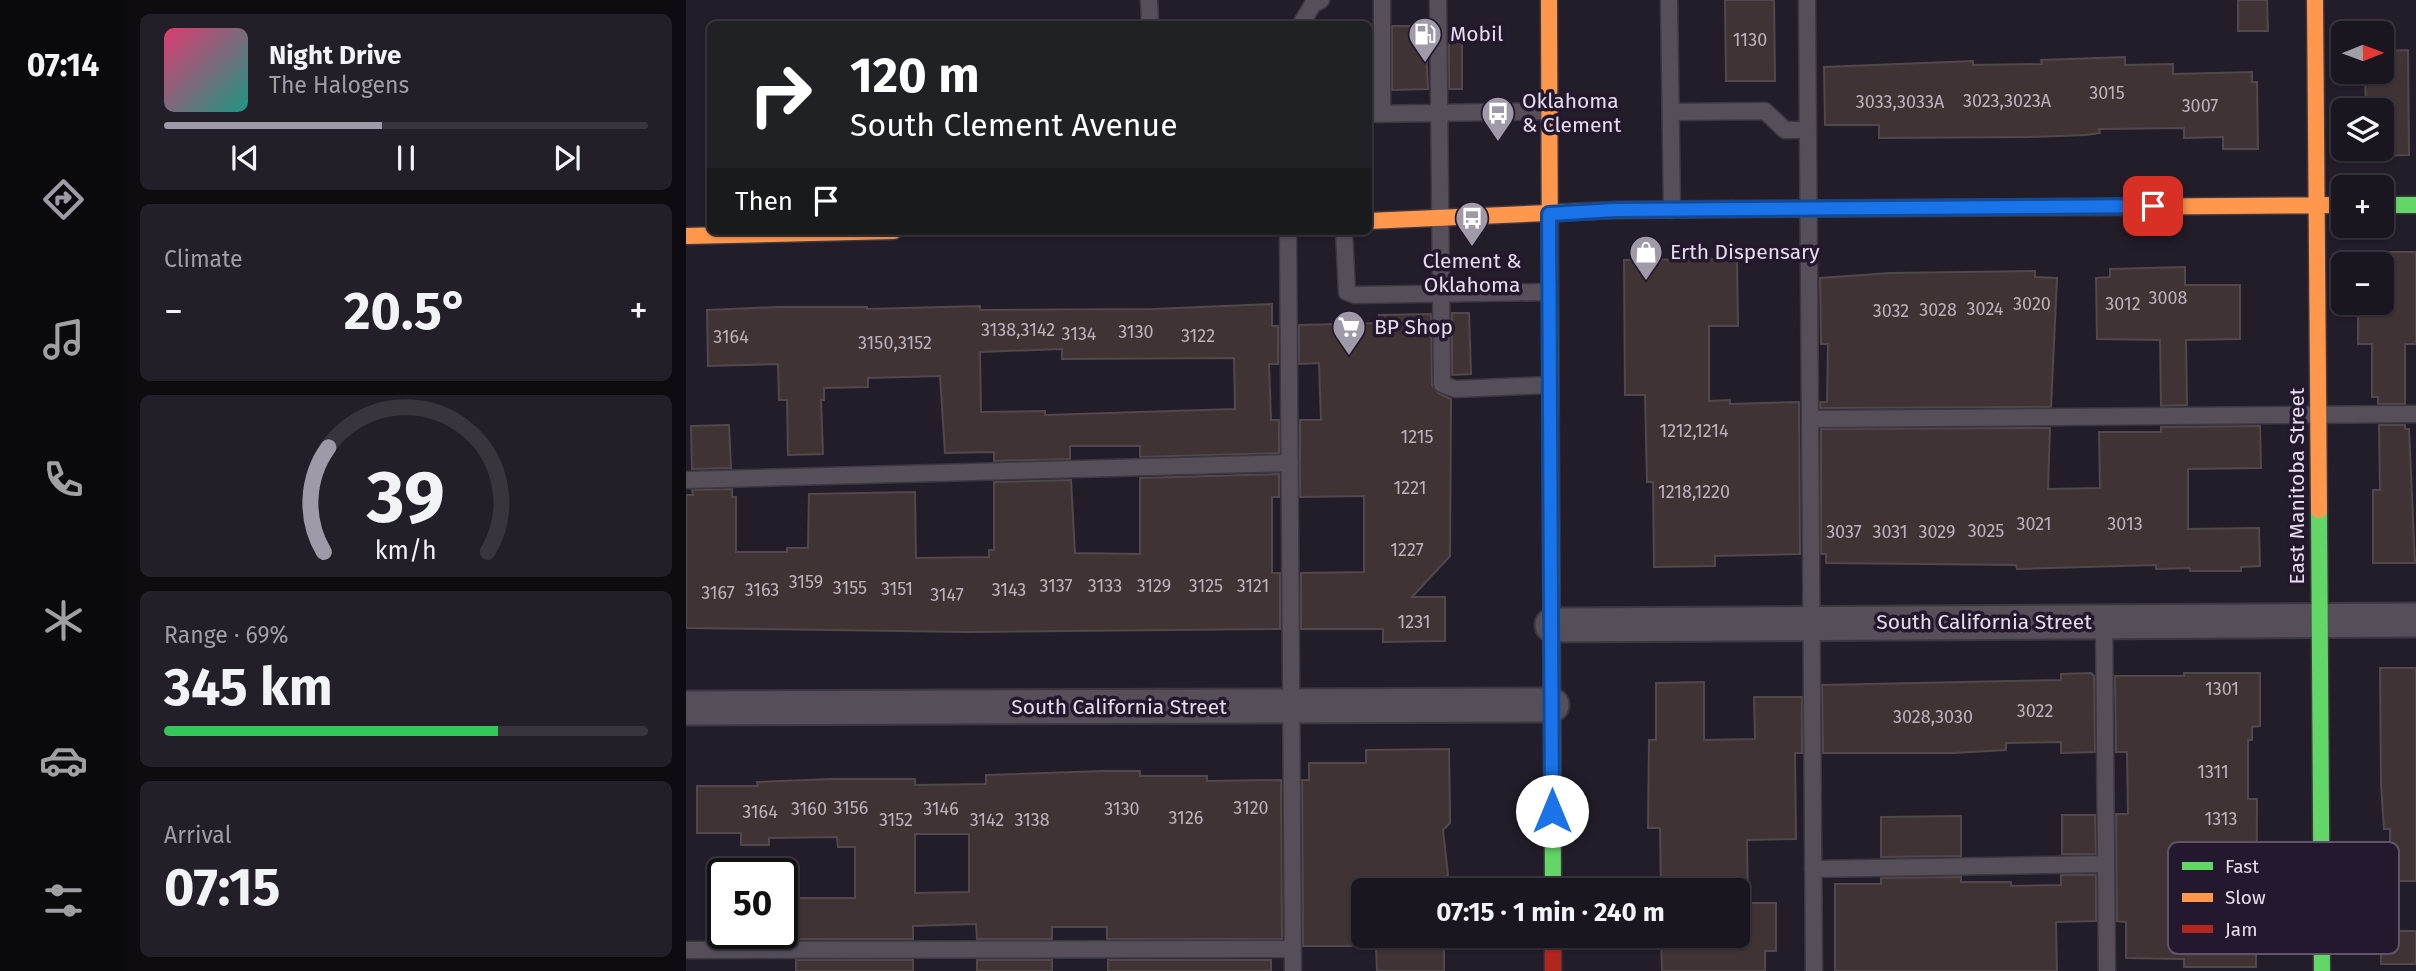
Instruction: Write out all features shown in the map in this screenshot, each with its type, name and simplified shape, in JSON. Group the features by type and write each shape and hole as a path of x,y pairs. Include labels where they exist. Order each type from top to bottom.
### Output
{"street":[{"path":"1549,0 1553,878"},
{"name":"East Manitoba Street","path":"2315,0 2321,842"},
{"path":"1372,220 1672,210 2331,205"},
{"path":"2394,205 2416,205"},
{"path":"686,236 728,235"},
{"name":"South California Street","path":"1552,625 2416,620"},
{"name":"South California Street","path":"686,708 1552,705"},
{"path":"1553,948 1553,971"}],"lane":[{"path":"1149,0 1150,21"},
{"path":"1303,21 1313,4 1321,0"},
{"path":"1382,0 1375,114 1549,111"},
{"path":"1438,0 1437,113 1442,384 1447,388 1550,385"},
{"path":"1669,0 1672,210"},
{"path":"1807,0 1814,971"},
{"path":"1671,112 1765,111 1785,130 1808,130"},
{"path":"1288,235 1293,971"},
{"path":"1344,235 1347,292 1355,295 1550,292"},
{"path":"1810,419 2416,414"},
{"path":"686,480 1290,463"},
{"path":"2104,621 2107,971"},
{"path":"1813,869 2106,864"},
{"path":"686,950 1293,948"}],"building":[{"path":"1725,0 1774,0 1775,81 1726,81"},
{"path":"2238,0 2267,0 2268,31 2238,31"},
{"path":"1392,26 1425,26 1428,89 1392,90"},
{"path":"1449,38 1462,38 1462,89 1449,89"},
{"path":"2408,50 2409,155 2394,155 2394,98 2366,98 2365,84 2394,84 2394,51"},
{"path":"2125,57 2125,65 2173,64 2173,74 2252,72 2252,82 2257,82 2258,149 2223,149 2223,137 2184,138 2184,128 2099,129 2100,133 2086,135 2029,137 1879,138 1879,125 1825,125 1824,67 1973,61 1973,65 2042,64 2041,60"},
{"path":"2394,252 2416,252 2416,344 2405,344 2405,404 2378,404 2378,397 2372,397 2372,344 2358,344 2358,315 2394,315"},
{"path":"1737,259 1738,326 1709,326 1709,401 1730,400 1730,404 1799,402 1800,554 1715,556 1715,566 1654,567 1653,482 1647,482 1645,395 1625,395 1624,260"},
{"path":"2185,267 2185,285 2240,285 2240,339 2186,340 2187,405 2161,406 2160,340 2097,339 2096,278 2110,277 2110,269"},
{"path":"2035,271 2035,277 2057,278 2051,407 1820,408 1820,402 1827,402 1828,344 1821,344 1820,278 1890,273"},
{"path":"1272,304 1272,326 1278,326 1278,364 1269,364 1271,420 1279,420 1279,453 1140,457 1140,446 1070,446 1070,459 994,461 994,452 945,453 940,376 868,378 868,387 824,388 824,400 821,400 823,454 788,455 787,400 779,400 778,364 708,366 707,310 980,306 980,310 1153,309","holes":["1062,349 1062,359 1234,358 1235,409 1045,415 1045,411 981,412 980,352"]},
{"path":"1452,313 1469,313 1471,374 1452,375"},
{"path":"1431,314 1432,385 1438,393 1451,399 1450,556 1412,597 1445,597 1445,641 1383,642 1383,629 1301,629 1301,573 1364,572 1364,496 1300,497 1300,420 1321,420 1319,363 1299,364 1299,325 1379,323 1379,315"},
{"path":"729,425 731,468 692,469 691,426"},
{"path":"2379,425 2405,425 2405,429 2409,429 2415,563 2373,563 2373,490 2380,490"},
{"path":"2260,426 2261,468 2188,469 2188,529 2259,528 2260,566 2241,567 2241,571 2156,569 2156,565 2017,569 2016,565 1826,563 1826,554 1821,554 1821,429 2050,428 2048,489 2100,488 2099,432 2161,432 2161,427"},
{"path":"1279,474 1279,497 1272,497 1272,573 1280,573 1280,629 967,632 686,628 686,495 693,495 692,490 732,489 732,497 736,497 736,552 787,552 787,548 808,548 809,494 915,492 916,558 989,557 989,550 994,550 994,482 1071,480 1075,553 1140,554 1140,478"},
{"path":"2380,668 2416,668 2416,881 2399,881 2399,842 2390,842 2390,829 2384,829"},
{"path":"2091,673 2094,676 2095,752 2061,753 2061,742 2006,743 2006,750 1953,753 1823,753 1822,685 2061,680 2061,674"},
{"path":"2184,673 2260,673 2260,726 2252,727 2252,740 2248,740 2248,799 2257,799 2257,842 2168,842 2168,954 2256,954 2256,967 2184,967 2184,959 2126,958 2126,922 2117,921 2116,814 2128,814 2127,752 2116,752 2115,676 2184,676"},
{"path":"1704,682 1704,740 1755,739 1754,697 1802,697 1802,753 1795,753 1796,839 1747,840 1748,878 1661,878 1660,828 1648,828 1649,740 1656,740 1656,683"},
{"path":"1449,749 1450,823 1443,830 1448,875 1444,878 1351,878 1351,946 1303,946 1302,780 1309,780 1309,763 1366,763 1366,750"},
{"path":"1103,771 1140,771 1140,776 1207,776 1207,781 1281,780 1282,939 1107,939 1107,927 1052,927 1052,939 977,939 976,924 913,926 913,939 798,939 798,898 855,898 855,847 838,847 837,837 769,838 769,845 741,845 741,833 697,833 697,786 758,786 757,782 832,779 915,779 915,785 986,784 986,775","holes":["915,834 969,834 969,892 915,893"]},
{"path":"2062,815 2095,815 2096,854 2062,854"},
{"path":"1961,816 1961,856 1881,857 1881,817"},
{"path":"2061,875 2096,875 2096,921 2056,922 2057,971 1835,971 1835,884 1881,884 1881,878 1961,877 1961,882 2011,882 2011,886 2061,885"},
{"path":"1750,903 1776,903 1776,951 1765,951 1765,971 1662,971 1661,948 1750,948"},
{"path":"2399,931 2416,931 2416,964 2381,964 2381,954 2399,954"},
{"path":"1376,948 1444,948 1444,971 1377,971"},
{"path":"796,960 913,960 913,971 796,971"},
{"path":"977,960 1052,960 1052,971 977,971"},
{"path":"1108,960 1271,960 1271,971 1108,971"}],"traffic: fast":[{"path":"2394,205 2416,205"},
{"path":"1732,209 2099,207"},
{"path":"1550,288 1553,878"},
{"path":"2319,510 2321,842"},
{"path":"2322,954 2322,971"}],"traffic: slow":[{"path":"1549,0 1550,288"},
{"path":"2315,0 2319,510"},
{"path":"2099,207 2331,205"},
{"path":"1372,221 1615,210 1732,209"},
{"path":"686,236 728,235"}],"traffic: jam":[{"path":"1553,948 1553,971"}],"place":[{"name":"Mobil","path":"1425,64"},
{"name":"Oklahoma & Clement","path":"1498,143"},
{"name":"Clement & Oklahoma","path":"1472,248"},
{"name":"Erth Dispensary","path":"1646,282"},
{"name":"BP Shop","path":"1349,357"}],"route":[{"path":"1552,811 1549,214 1615,210 2153,206"}]}
